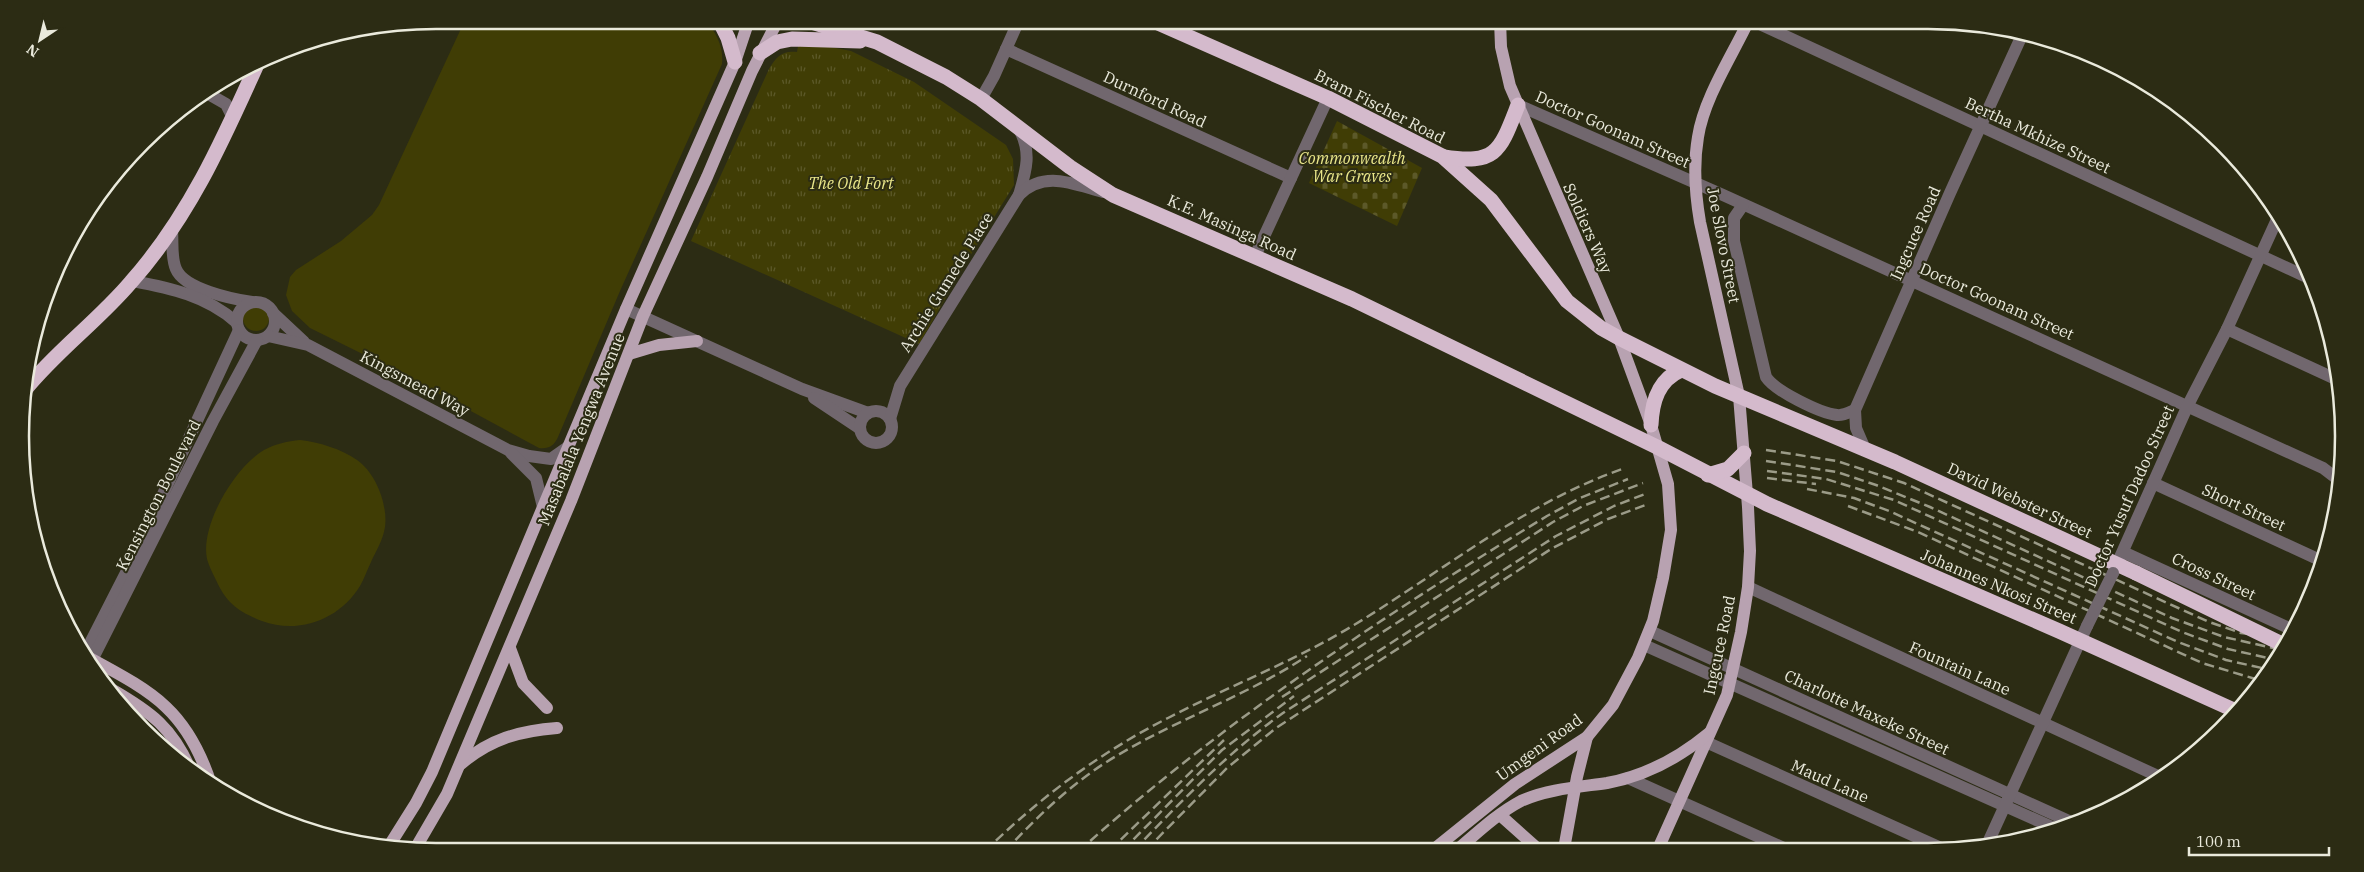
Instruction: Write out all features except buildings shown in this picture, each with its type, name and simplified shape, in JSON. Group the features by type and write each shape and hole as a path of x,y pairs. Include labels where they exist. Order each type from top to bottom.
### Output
{"highway":[{"path":"723,29 728,38 735,62"},
{"name":"K.E. Masinga Road","path":"835,29 872,40 938,72 981,98 1070,167 1113,195 1352,299 1657,447"},
{"name":"Bram Fischer Road","path":"1171,29 1328,98 1442,156 1491,200 1567,301 1601,328 1681,370"},
{"path":"760,53 776,42 792,39 872,40"},
{"path":"32,383 133,281 172,231 193,199 234,118 254,72"},
{"path":"1442,156 1472,160 1486,157 1496,152 1506,138 1518,105"},
{"path":"1651,425 1652,408 1657,392 1671,374 1681,370 1739,396"},
{"name":"David Webster Street","path":"1739,396 1865,449 2118,563 2279,643"},
{"path":"1657,447 1708,475 1728,468 1744,453"},
{"name":"Johannes Nkosi Street","path":"1708,475 1747,495 2231,709"}],"main road":[{"name":"Masabalala Yengwa Avenue","path":"393,841 432,772 626,309 735,62 746,29"},
{"name":"Masabalala Yengwa Avenue","path":"418,842 447,794 510,648 643,316 760,53 773,29"},
{"name":"Soldiers Way","path":"1501,29 1504,65 1518,105 1619,338 1651,425 1657,447"},
{"name":"Joe Slovo Street","path":"1739,396 1700,222 1694,182 1698,137 1703,119 1746,29"},
{"path":"629,354 659,345 697,341"},
{"path":"1739,396 1744,453"},
{"name":"Umgeni Road","path":"1441,843 1515,784 1587,736 1613,706 1650,630 1664,578 1671,523 1668,484 1657,447"},
{"name":"Ingcuce Road","path":"1660,843 1678,801 1709,737 1730,683 1748,587 1750,551 1744,453"},
{"path":"510,648 523,683 547,708"},
{"path":"99,665 142,686 171,710 183,723 199,749 207,773"},
{"path":"123,696 139,705 165,726 177,741 184,756"},
{"path":"459,765 481,748 502,737 523,731 556,728"},
{"path":"1565,843 1587,736"},
{"name":"Umgeni Road","path":"1466,843 1500,815 1530,798 1628,778 1672,758 1709,737"},
{"path":"1500,815 1531,843"}],"street":[{"path":"981,98 1015,29"},
{"name":"Bertha Mkhize Street","path":"1769,29 2301,274"},
{"name":"Ingcuce Road","path":"1855,410 2020,40"},
{"name":"Durnford Road","path":"1006,49 1291,178"},
{"path":"212,96 226,104 234,118"},
{"path":"1255,256 1328,98"},
{"name":"Doctor Goonam Street","path":"1518,105 1912,280 2323,468"},
{"name":"Archie Gumede Place","path":"872,412 900,386 1019,196 1028,161 1024,139 1017,126"},
{"name":"Archie Gumede Place","path":"1019,196 1034,184 1051,180 1113,195"},
{"path":"1743,205 1734,218 1734,240 1766,377 1778,389 1827,412 1838,415 1855,410 1856,428 1865,449"},
{"name":"Doctor Yusuf Dadoo Street","path":"1990,838 2080,641 2118,563 2188,405 2227,329 2275,223"},
{"path":"133,281 175,290 208,302 238,326 247,338 263,338 274,328 273,312 262,303 211,293 182,278 174,264 172,231"},
{"path":"238,326 240,310 252,302"},
{"path":"626,309 802,389 872,412 884,413 890,419 890,434 879,442 867,440 862,435 860,428 861,419 872,412"},
{"name":"Kingsmead Way","path":"273,312 308,345 508,450 529,456 551,459 568,447"},
{"name":"Kensington Boulevard","path":"90,652 174,473 238,326"},
{"path":"2227,329 2331,378"},
{"name":"Kensington Boulevard","path":"91,652 213,421 263,338"},
{"name":"Kingsmead Way","path":"263,338 308,345"},
{"name":"Archie Gumede Place","path":"890,419 900,386"},
{"path":"802,389 860,428"},
{"name":"Kingsmead Way","path":"508,450 536,478 543,507"},
{"path":"2323,468 2333,470"},
{"path":"2323,468 2333,476"},
{"name":"Short Street","path":"2152,483 2316,558"},
{"name":"Cross Street","path":"2118,563 2287,628"},
{"name":"Fountain Lane","path":"1748,587 2155,775"},
{"name":"Charlotte Maxeke Street","path":"1650,630 1833,715 1907,756"},
{"name":"Charlotte Maxeke Street","path":"1644,645 1828,727 1907,756 2008,800 2065,820"},
{"path":"1828,727 1833,715"},
{"name":"Maud Lane","path":"1709,737 1930,843"},
{"path":"1628,778 1772,843"},
{"name":"Charlotte Maxeke Street","path":"2008,800 2048,825"}],"green space":[{"path":"461,29 712,29 716,35 722,52 722,64 553,445 539,448 397,371 310,328 292,311 286,295 290,277 296,270 341,241 372,215 379,205"},
{"name":"The Old Fort","path":"799,41 851,51 914,82 1006,145 1013,159 1014,185 919,344 691,241 769,69 774,61 783,53 797,52"},
{"name":"Commonwealth War Graves","path":"1337,121 1422,168 1397,226 1309,183"},
{"path":"256,305 265,309 269,318 265,327 256,331 247,327 243,318 247,309"},
{"path":"300,440 315,442 337,449 351,456 364,466 379,490 385,509 385,527 381,541 360,586 352,598 330,615 317,621 304,625 276,625 247,614 229,601 220,588 210,567 207,559 206,545 214,514 231,483 242,469 264,450 282,443"}],"railway":[{"path":"1766,450 1837,461 1904,483 2209,622 2241,633 2282,638"},
{"path":"1766,461 1837,472 1876,485 1930,507 2172,618 2224,637 2276,649"},
{"path":"993,843 1049,794 1118,746 1191,706 1332,638 1519,518 1589,482 1625,468"},
{"path":"1767,471 1826,479 1894,500 2182,632 2228,649 2269,658"},
{"path":"1767,478 1816,484"},
{"path":"1088,843 1189,758 1305,673 1365,632 1547,516 1580,498 1628,479"},
{"path":"1282,697 1553,522 1583,506 1643,483"},
{"path":"1807,489 1854,498 1889,511 2178,642 2226,660 2263,668"},
{"path":"1141,843 1224,761 1262,728 1283,713 1556,536 1614,506 1645,494"},
{"path":"1153,843 1227,768 1276,728 1551,549 1608,519 1648,504"},
{"path":"1848,506 1918,532 2202,663 2255,679"},
{"path":"1013,843 1058,798 1102,765 1165,729 1261,683 1307,656"},
{"path":"1130,843 1222,750 1294,696"},
{"path":"1117,843 1224,740"}]}
